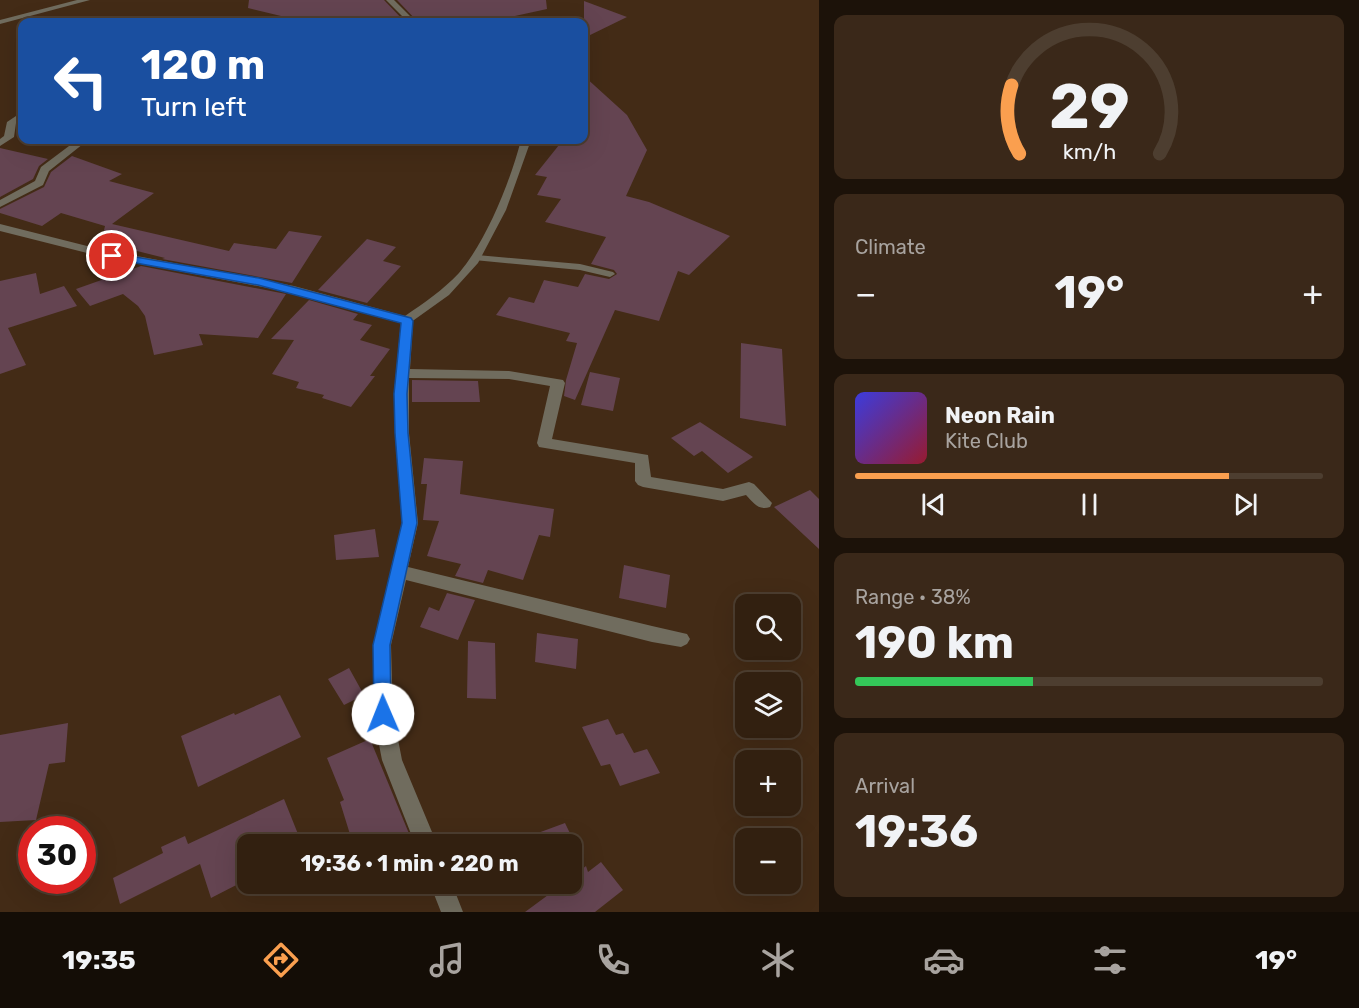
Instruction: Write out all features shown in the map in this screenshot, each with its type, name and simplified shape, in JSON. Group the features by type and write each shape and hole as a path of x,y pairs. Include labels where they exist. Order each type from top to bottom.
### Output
{"street":[{"path":"0,22 86,0"},
{"path":"390,0 408,18"},
{"path":"0,143 9,137 12,122 18,118"},
{"path":"0,204 39,183 45,169 78,144"},
{"path":"422,834 392,760 383,714 382,645 410,523 402,433 402,373 407,321 449,289 477,258 519,164 525,144"},
{"path":"0,227 112,256 259,281 407,321"},
{"path":"402,373 509,375 558,383 544,443 643,459 643,481 723,495 749,488 764,503"},
{"path":"398,571 681,639"},
{"path":"445,894 452,912"}],"lane":[{"path":"477,258 580,267 610,274"}],"building":[{"path":"249,0 384,0 401,18 289,18 248,8"},
{"path":"397,0 546,0 547,9 506,18 414,18"},
{"path":"584,1 627,17 588,36 588,18 584,18"},
{"path":"588,80 627,115 647,150 626,196 649,202 730,236 689,275 678,271 659,321 615,310 575,400 564,396 566,380 577,343 566,341 570,333 496,315 509,297 534,303 544,280 578,287 585,274 609,279 617,274 614,270 591,264 606,237 545,222 561,199 537,195 547,177 535,175 560,144 588,144"},
{"path":"0,148 48,159 39,166 33,179 0,197"},
{"path":"72,156 122,174 109,181 154,193 112,224 229,251 234,243 276,249 289,231 322,236 292,283 162,259 165,258 101,242 105,226 61,213 42,226 0,213 0,209 44,187 51,172"},
{"path":"367,239 396,247 383,261 401,266 367,303 318,290"},
{"path":"141,266 286,294 258,338 199,334 203,345 154,355 145,316 138,306 123,294 90,306 76,289"},
{"path":"36,273 40,294 64,286 77,306 8,328 26,365 0,374 0,281"},
{"path":"309,300 358,314 353,320 372,325 360,340 390,349 370,376 375,376 351,407 322,398 324,395 296,388 299,382 272,374 294,340 271,339"},
{"path":"741,343 782,349 786,426 740,418"},
{"path":"590,372 620,378 613,411 581,405"},
{"path":"412,380 478,381 480,402 412,402"},
{"path":"700,422 753,457 728,473 702,451 694,456 671,438"},
{"path":"424,458 463,461 460,494 554,509 550,537 539,535 523,580 488,570 483,583 455,576 461,564 427,556 439,521 423,520 427,484 421,484"},
{"path":"810,490 819,499 819,549 774,507"},
{"path":"375,529 379,557 336,560 334,535"},
{"path":"624,565 670,575 666,608 619,598"},
{"path":"447,593 475,600 458,640 420,627 429,607 439,611"},
{"path":"537,633 578,639 576,669 535,662"},
{"path":"468,641 495,643 496,699 467,698"},
{"path":"349,668 364,695 344,705 328,679"},
{"path":"280,695 301,737 198,787 181,736"},
{"path":"608,719 616,735 623,733 634,753 647,749 660,773 620,786 610,764 601,766 582,727"},
{"path":"68,723 65,762 49,764 37,816 18,816 18,821 0,822 0,735"},
{"path":"370,739 409,834 350,834 340,802 344,800 327,758"},
{"path":"284,799 298,834 237,834 237,885 211,898 200,864 120,904 113,878 163,853 161,847 185,836 188,844"},
{"path":"565,823 570,834 535,834"},
{"path":"601,862 623,890 595,912 525,912 549,894 582,894 582,869 586,866 588,872"}],"route":[{"path":"112,256 259,281 407,321 401,394 410,523 382,645 383,714"}]}
